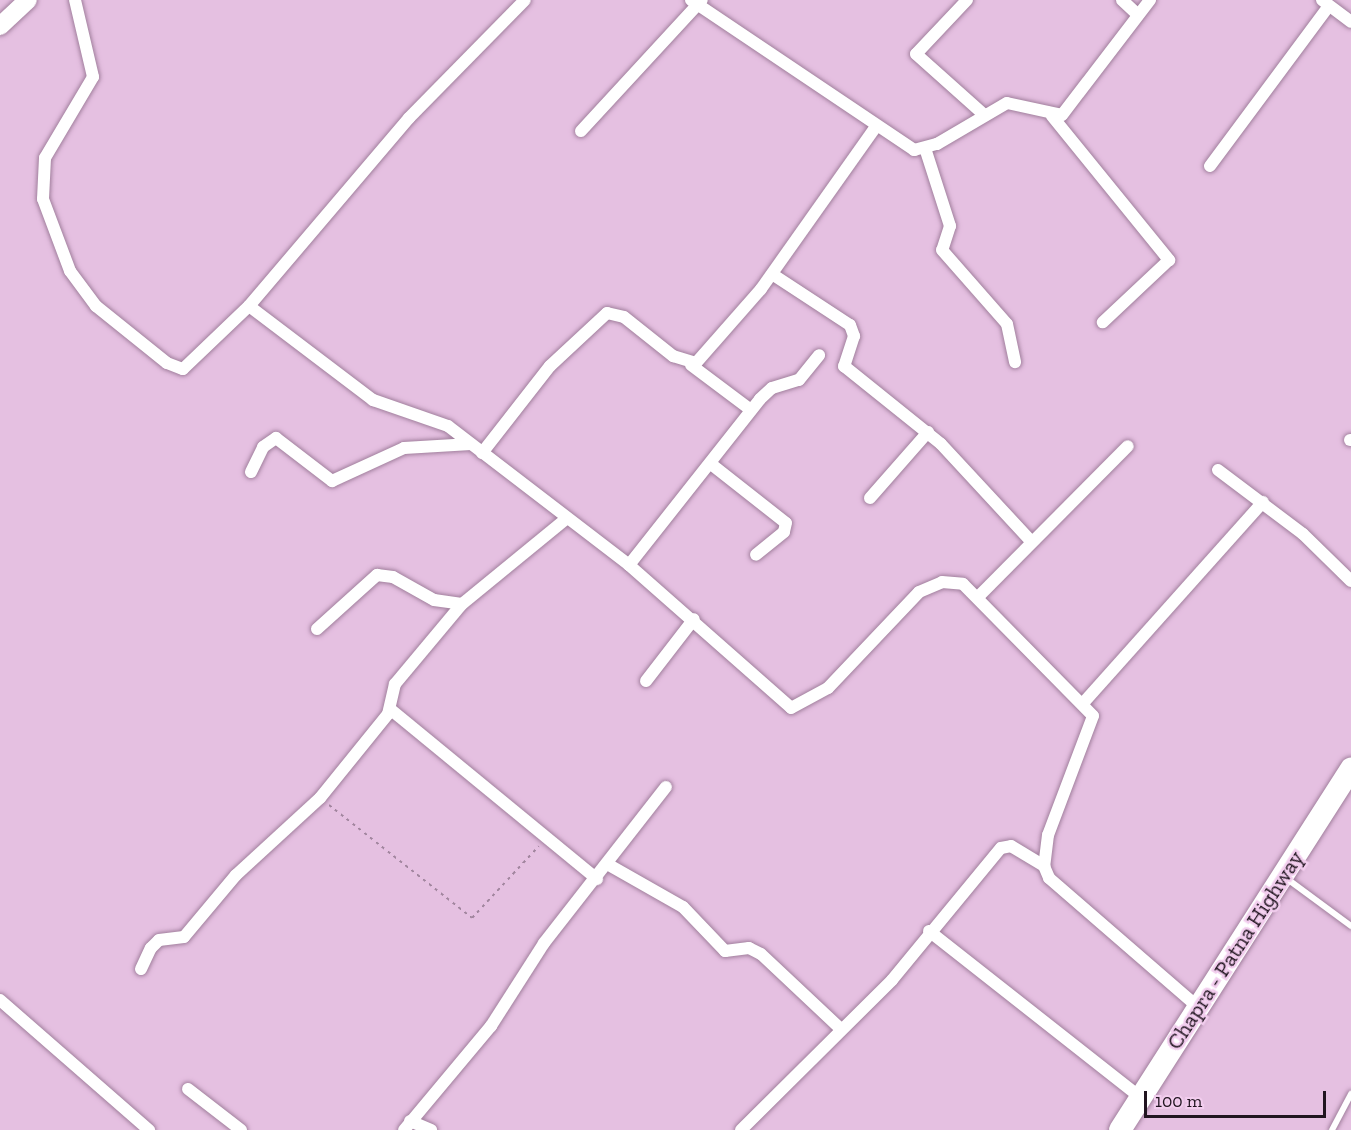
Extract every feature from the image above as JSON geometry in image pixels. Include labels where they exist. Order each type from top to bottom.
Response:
[{"type":"highway","name":"Chapra - Patna Highway","points":[[1120,1130],[1351,770]]},
{"type":"street","points":[[0,26],[28,0]]},
{"type":"street","points":[[75,0],[93,77],[45,158],[41,181],[70,271],[96,306],[176,369],[183,369],[249,306],[409,118],[525,0]]},
{"type":"street","points":[[967,0],[916,54],[982,113]]},
{"type":"street","points":[[1122,0],[1138,15]]},
{"type":"street","points":[[1052,116],[1062,114],[1150,0]]},
{"type":"street","points":[[580,131],[697,2],[875,128],[914,150],[925,148],[982,113],[1019,102],[1052,116],[1169,260],[1103,322]]},
{"type":"street","points":[[1210,166],[1325,3],[1351,22]]},
{"type":"street","points":[[691,365],[772,274],[875,128]]},
{"type":"street","points":[[925,148],[950,226],[942,250],[1007,324],[1015,362]]},
{"type":"street","points":[[772,274],[850,325],[854,336],[844,366],[928,432],[1029,539]]},
{"type":"street","points":[[249,306],[373,400],[438,420],[629,565],[694,619],[791,708],[828,688],[892,616],[929,586],[952,581],[979,596],[1085,701],[1094,723],[1059,802],[1044,866]]},
{"type":"street","points":[[251,472],[263,447],[276,438],[332,481],[404,448],[477,449],[550,366],[607,313],[624,317],[751,410]]},
{"type":"street","points":[[629,565],[711,464],[751,410],[772,388],[799,380],[819,355]]},
{"type":"street","points":[[870,498],[928,432]]},
{"type":"street","points":[[979,596],[1029,539],[1128,446]]},
{"type":"street","points":[[711,464],[786,523],[784,532],[756,555]]},
{"type":"street","points":[[1218,470],[1263,502],[1351,581]]},
{"type":"street","points":[[1085,701],[1263,502]]},
{"type":"street","points":[[141,969],[159,940],[184,937],[236,875],[320,798],[390,709],[395,684],[462,604],[566,519]]},
{"type":"street","points":[[317,629],[377,575],[393,577],[434,600],[462,604]]},
{"type":"street","points":[[646,681],[694,619]]},
{"type":"street","points":[[390,709],[597,879]]},
{"type":"street","points":[[431,1130],[407,1125],[491,1026],[544,943],[609,865],[666,787]]},
{"type":"street","points":[[741,1130],[903,968],[929,931],[1001,848],[1011,846],[1044,866],[1065,895],[1198,1007]]},
{"type":"street","points":[[609,865],[683,907],[725,951],[749,948],[761,954],[841,1029]]},
{"type":"street","points":[[929,931],[1141,1098]]},
{"type":"street","points":[[0,999],[149,1130]]},
{"type":"street","points":[[188,1089],[241,1130]]},
{"type":"lane","points":[[1283,876],[1351,926]]},
{"type":"lane","points":[[1332,1130],[1351,1094]]},
{"type":"path","points":[[320,798],[472,918],[547,838]]}]
